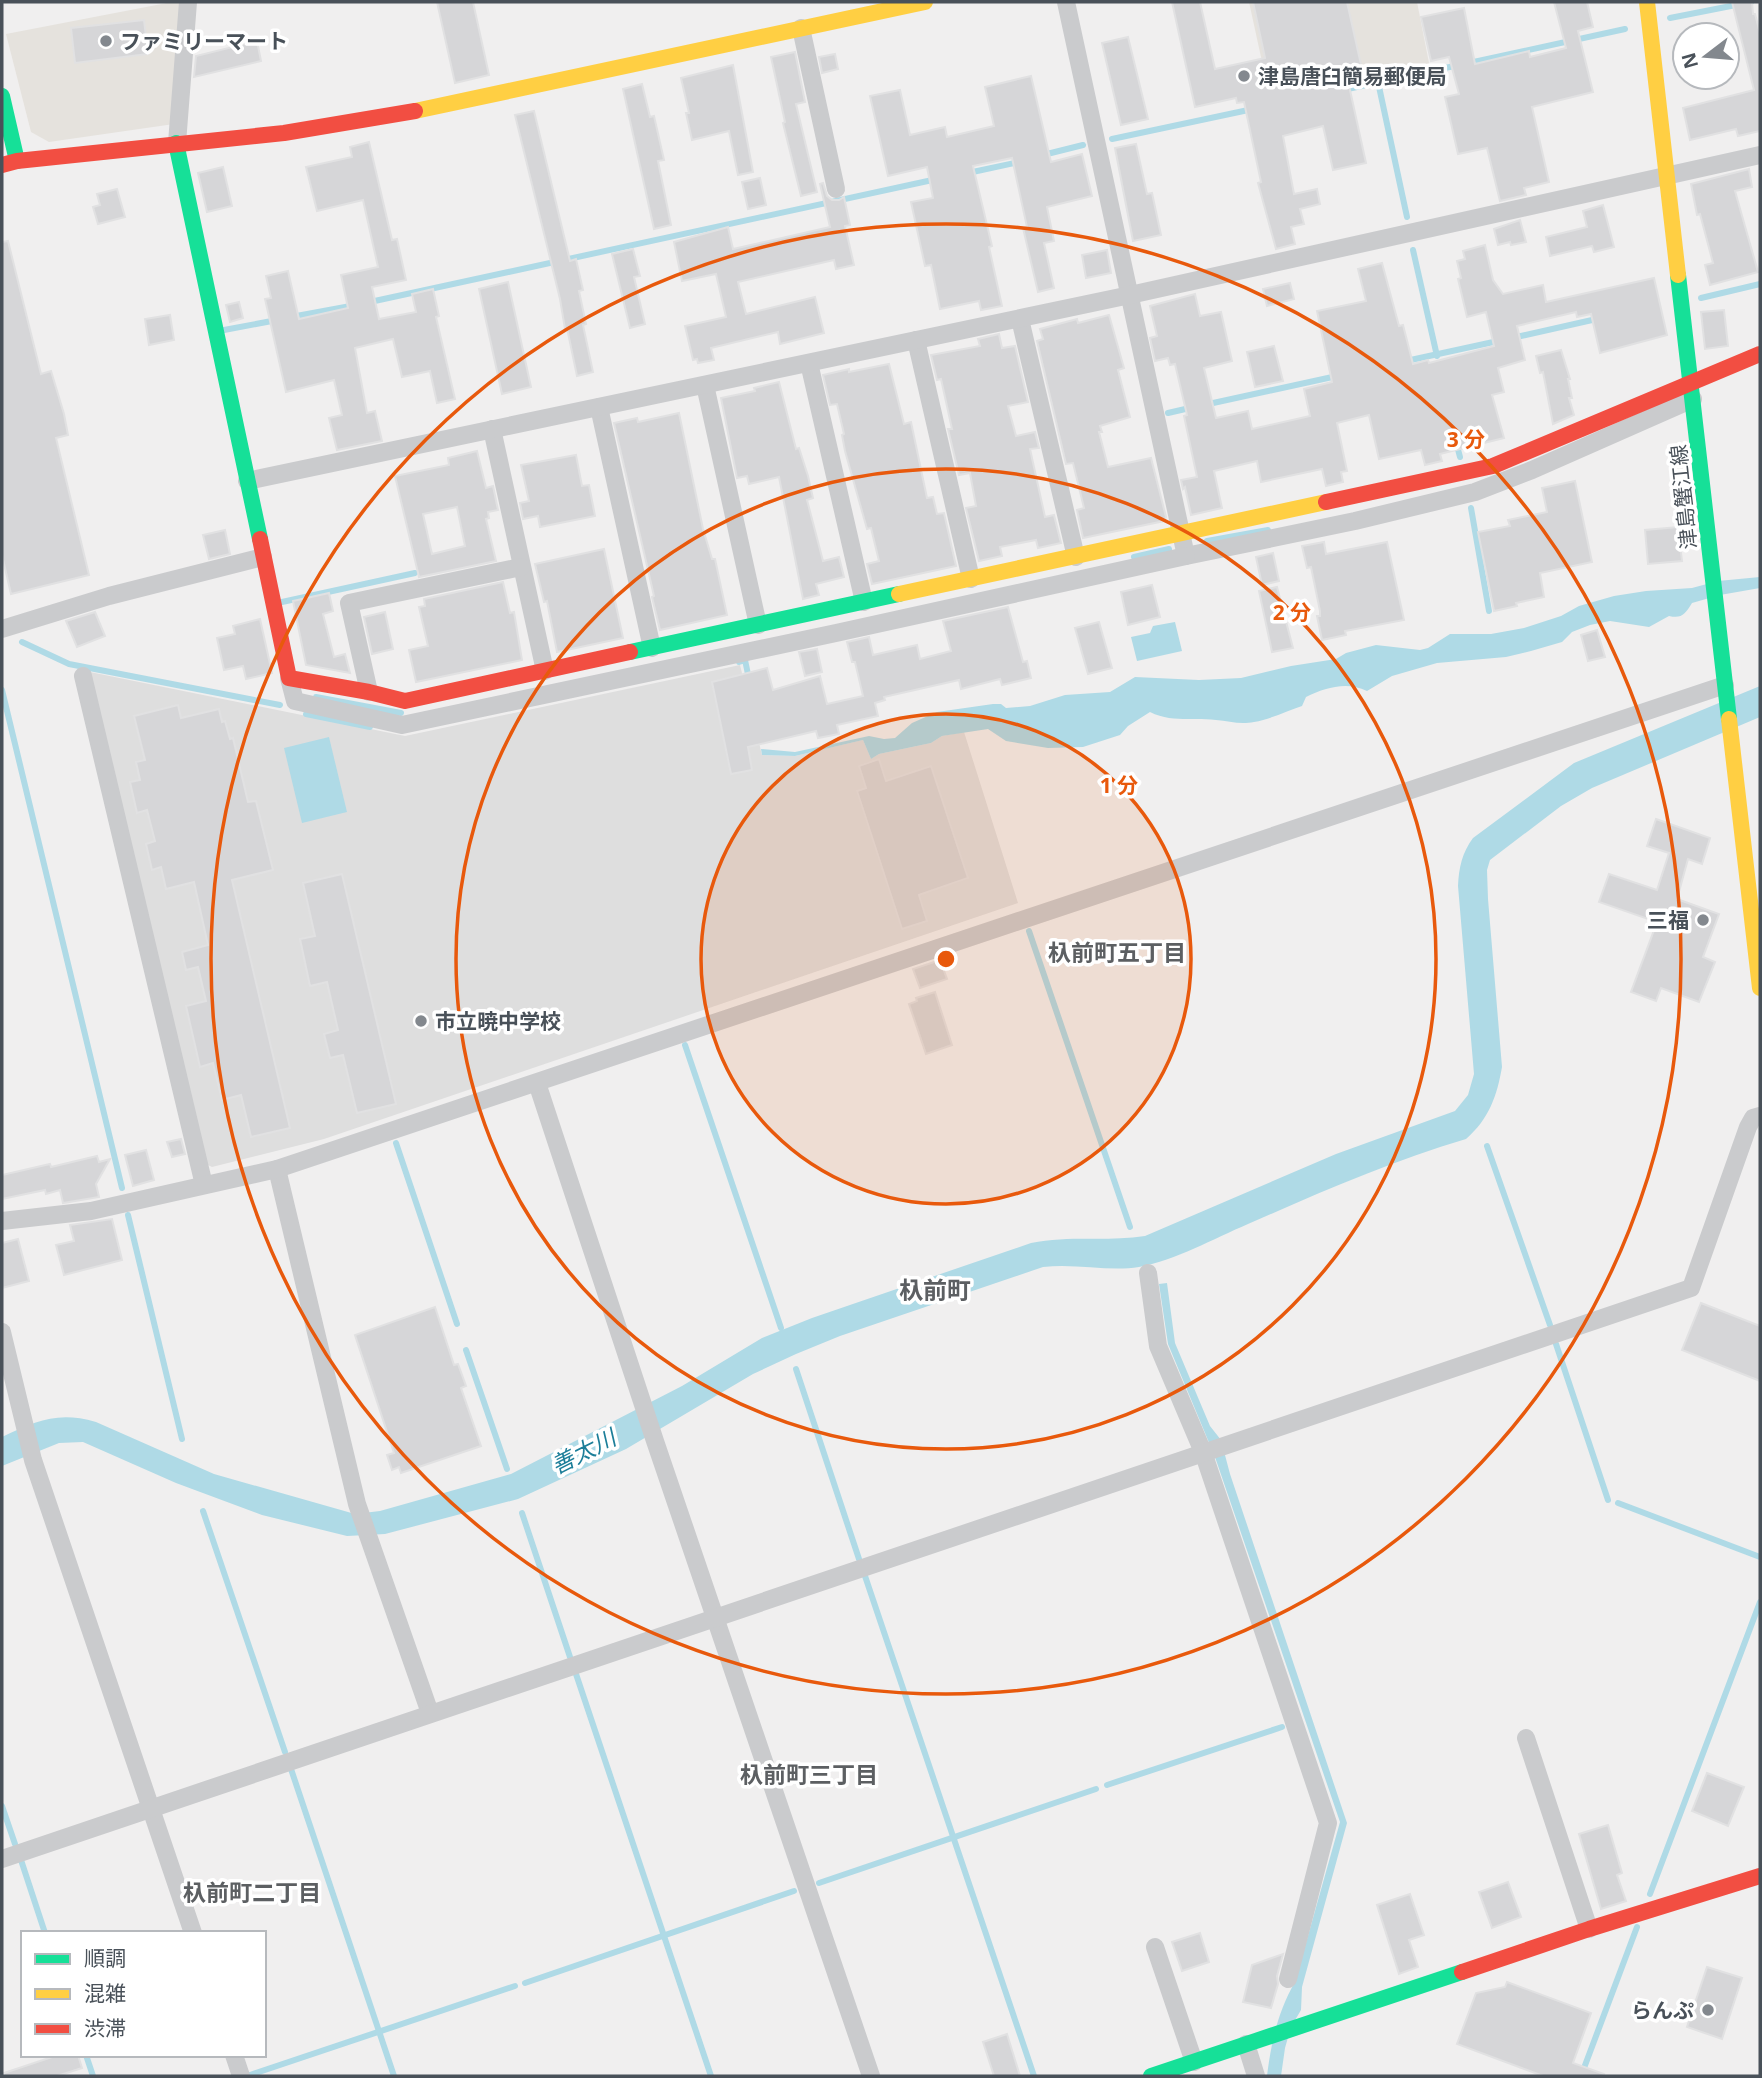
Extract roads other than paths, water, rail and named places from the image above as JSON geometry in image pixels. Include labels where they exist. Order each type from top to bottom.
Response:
[{"type":"street","points":[[188,2],[176,144],[295,701],[402,725],[1186,555],[1355,521],[1475,492],[1532,470],[1760,354]]},
{"type":"street","points":[[2,96],[9,163],[292,132],[393,116],[925,2]]},
{"type":"street","points":[[1066,2],[1186,555]]},
{"type":"street","name":"津島蟹江線","points":[[1647,2],[1760,988]]},
{"type":"street","points":[[801,29],[836,189]]},
{"type":"street","points":[[247,481],[1130,295],[1760,155]]},
{"type":"street","points":[[1020,318],[1076,556]]},
{"type":"street","points":[[916,341],[971,579]]},
{"type":"street","points":[[809,363],[864,602]]},
{"type":"street","points":[[705,385],[758,625]]},
{"type":"street","points":[[289,678],[405,701],[1493,466],[1692,390]]},
{"type":"street","points":[[599,407],[652,648]]},
{"type":"street","points":[[492,429],[545,671]]},
{"type":"street","points":[[2,629],[109,596],[263,557]]},
{"type":"street","points":[[369,692],[349,603],[521,567]]},
{"type":"street","points":[[83,676],[204,1185]]},
{"type":"street","points":[[2,1221],[91,1211],[277,1169],[1726,691]]},
{"type":"street","points":[[537,1083],[654,1440],[871,2076]]},
{"type":"street","points":[[2,1859],[1690,1288],[1748,1127],[1753,1118],[1760,1115]]},
{"type":"street","points":[[277,1169],[358,1504],[430,1713]]},
{"type":"street","points":[[1148,1273],[1158,1346],[1205,1451],[1328,1823],[1288,1979]]},
{"type":"street","points":[[2,1332],[33,1460],[191,1931]]},
{"type":"street","points":[[1526,1738],[1589,1929]]},
{"type":"street","points":[[1152,2076],[1589,1929],[1760,1876]]},
{"type":"street","points":[[1155,1947],[1194,2062]]},
{"type":"street","points":[[1250,2043],[1256,2076]]},
{"type":"street","points":[[235,2057],[241,2076]]},
{"type":"water","points":[[1760,577],[1760,588],[1692,603],[1683,615],[1669,616],[1649,627],[1610,621],[1590,625],[1572,632],[1562,642],[1531,651],[1506,657],[1437,663],[1392,676],[1367,691],[1351,686],[1328,689],[1306,697],[1302,706],[1254,722],[1174,719],[1150,712],[1128,726],[1120,735],[1083,747],[1048,748],[1006,741],[988,729],[942,736],[931,743],[879,754],[871,759],[863,740],[795,756],[762,755],[761,749],[795,752],[869,736],[895,738],[912,723],[937,712],[993,704],[1001,704],[1006,708],[1030,706],[1065,695],[1110,692],[1135,677],[1199,680],[1241,678],[1336,659],[1346,653],[1376,645],[1420,650],[1450,634],[1491,634],[1524,628],[1561,616],[1579,606],[1614,596],[1692,588],[1718,581]]},
{"type":"water","points":[[1175,622],[1182,651],[1137,661],[1131,637],[1150,633],[1153,626]]},
{"type":"water","name":"善太川","points":[[1760,686],[1760,717],[1592,788],[1561,806],[1490,860],[1487,870],[1488,899],[1502,1067],[1491,1106],[1481,1123],[1466,1139],[1355,1178],[1167,1259],[1128,1268],[1043,1267],[840,1336],[753,1374],[626,1449],[518,1499],[385,1534],[347,1536],[262,1515],[176,1483],[83,1442],[59,1443],[2,1466],[2,1437],[48,1419],[70,1417],[96,1422],[214,1474],[355,1514],[380,1511],[511,1474],[682,1386],[762,1338],[812,1318],[1031,1243],[1060,1239],[1145,1236],[1336,1154],[1455,1111],[1468,1095],[1474,1074],[1458,886],[1462,860],[1473,838],[1574,763]]},
{"type":"water","points":[[329,737],[347,812],[302,823],[284,748]]},
{"type":"water","points":[[1167,1283],[1175,1343],[1210,1426],[1221,1440],[1347,1823],[1302,1987],[1301,2010],[1291,2027],[1285,2048],[1281,2076],[1267,2076],[1273,2039],[1284,2004],[1295,1982],[1340,1822],[1215,1457],[1168,1344],[1159,1284]]},
{"type":"waterway","points":[[1670,18],[1751,2]]},
{"type":"waterway","points":[[1469,63],[1625,29]]},
{"type":"waterway","points":[[1343,90],[1459,65]]},
{"type":"waterway","points":[[1378,82],[1407,217]]},
{"type":"waterway","points":[[1112,139],[1253,109]]},
{"type":"waterway","points":[[1043,155],[1083,145]]},
{"type":"waterway","points":[[968,173],[1019,162]]},
{"type":"waterway","points":[[370,302],[937,179]]},
{"type":"waterway","points":[[1413,250],[1437,356]]},
{"type":"waterway","points":[[1701,298],[1760,284]]},
{"type":"waterway","points":[[291,317],[356,305]]},
{"type":"waterway","points":[[1512,338],[1601,318]]},
{"type":"waterway","points":[[224,330],[277,320]]},
{"type":"waterway","points":[[1406,361],[1498,341]]},
{"type":"waterway","points":[[1204,405],[1337,376]]},
{"type":"waterway","points":[[1168,413],[1194,407]]},
{"type":"waterway","points":[[1456,442],[1460,457]]},
{"type":"waterway","points":[[1471,508],[1489,611]]},
{"type":"waterway","points":[[1207,541],[1268,530]]},
{"type":"waterway","points":[[1134,557],[1169,549]]},
{"type":"waterway","points":[[282,602],[415,573]]},
{"type":"waterway","points":[[22,642],[69,664],[280,705]]},
{"type":"waterway","points":[[739,662],[745,660],[749,679]]},
{"type":"waterway","points":[[2,690],[122,1188]]},
{"type":"waterway","points":[[316,697],[401,713]]},
{"type":"waterway","points":[[306,714],[370,727]]},
{"type":"waterway","points":[[1029,931],[1130,1227]]},
{"type":"waterway","points":[[685,1045],[781,1328]]},
{"type":"waterway","points":[[396,1143],[457,1324]]},
{"type":"waterway","points":[[1487,1146],[1550,1325]]},
{"type":"waterway","points":[[128,1215],[182,1439]]},
{"type":"waterway","points":[[1556,1344],[1608,1500]]},
{"type":"waterway","points":[[466,1350],[507,1469]]},
{"type":"waterway","points":[[796,1369],[859,1559]]},
{"type":"waterway","points":[[1618,1503],[1760,1557]]},
{"type":"waterway","points":[[203,1511],[285,1752]]},
{"type":"waterway","points":[[522,1513],[570,1657]]},
{"type":"waterway","points":[[865,1576],[1034,2076]]},
{"type":"waterway","points":[[1650,1894],[1760,1602]]},
{"type":"waterway","points":[[576,1674],[711,2076]]},
{"type":"waterway","points":[[1107,1785],[1282,1727]]},
{"type":"waterway","points":[[291,1769],[394,2076]]},
{"type":"waterway","points":[[819,1883],[1096,1789]]},
{"type":"waterway","points":[[2,1806],[15,1844]]},
{"type":"waterway","points":[[21,1860],[44,1931]]},
{"type":"waterway","points":[[525,1983],[794,1891]]},
{"type":"waterway","points":[[1581,2076],[1637,1927]]},
{"type":"waterway","points":[[250,2075],[515,1986]]},
{"type":"waterway","points":[[87,2057],[93,2076]]},
{"type":"place","name":"ファミリーマート","points":[[106,41]]},
{"type":"place","name":"津島唐臼簡易郵便局","points":[[1244,76]]},
{"type":"place","name":"三福","points":[[1703,920]]},
{"type":"place","name":"市立暁中学校","points":[[421,1021]]},
{"type":"place","name":"らんぷ","points":[[1708,2010]]},
{"type":"district","name":"杁前町五丁目","points":[[1117,952]]},
{"type":"district","name":"杁前町","points":[[935,1289]]},
{"type":"district","name":"杁前町三丁目","points":[[809,1774]]},
{"type":"district","name":"杁前町二丁目","points":[[252,1892]]}]
